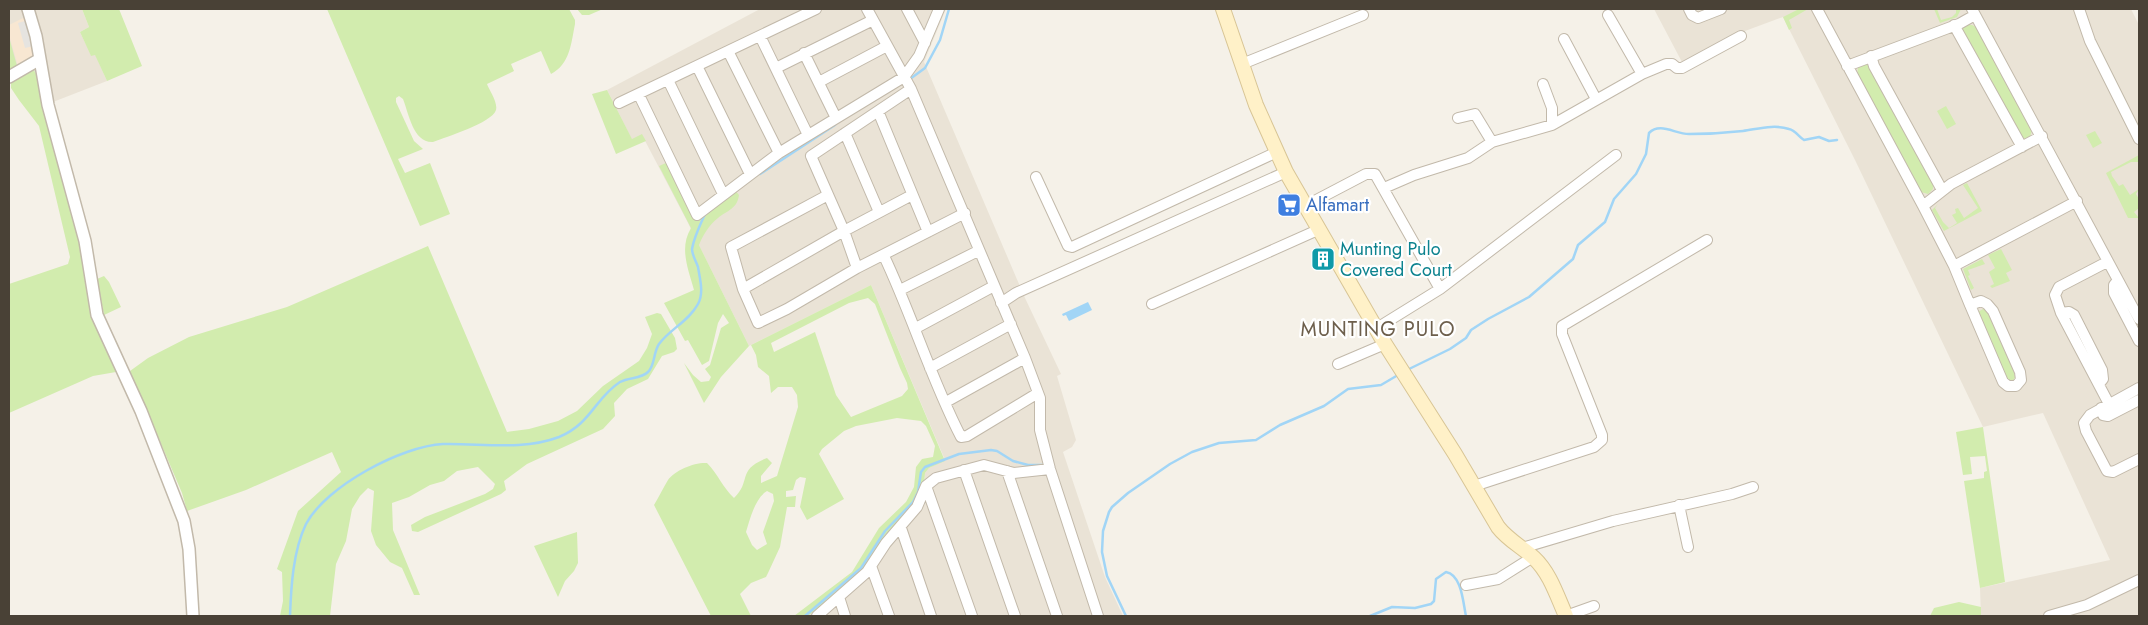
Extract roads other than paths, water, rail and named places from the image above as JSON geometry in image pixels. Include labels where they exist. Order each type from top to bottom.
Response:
[{"type":"main road","points":[[1223,9],[1256,105],[1286,172],[1385,344],[1502,532],[1528,553],[1550,580],[1566,616]]},
{"type":"street","points":[[28,9],[36,36],[48,105],[85,241],[97,315],[141,411],[184,521],[190,558],[193,616]]},
{"type":"street","points":[[619,103],[816,9]]},
{"type":"street","points":[[867,9],[907,83],[965,213],[978,251],[1025,358],[1038,393],[1040,430],[1050,469],[1098,616]]},
{"type":"street","points":[[907,9],[925,43]]},
{"type":"street","points":[[857,268],[844,231],[811,156],[878,111],[907,83],[939,9]]},
{"type":"street","points":[[1690,9],[1698,18],[1721,9]]},
{"type":"street","points":[[1817,9],[1954,266],[1970,305],[2003,382],[2008,386],[2016,386],[2021,380],[2020,372],[1993,311],[1987,304],[1981,301],[1970,305]]},
{"type":"street","points":[[2079,9],[2090,41],[2139,139]]},
{"type":"street","points":[[1847,66],[1954,25],[1973,12],[2042,136],[2139,320]]},
{"type":"street","points":[[1242,64],[1363,15]]},
{"type":"street","points":[[1608,15],[1642,74]]},
{"type":"street","points":[[776,68],[873,20]]},
{"type":"street","points":[[1954,25],[2022,146]]},
{"type":"street","points":[[760,36],[808,134]]},
{"type":"street","points":[[1384,188],[1414,175],[1468,158],[1492,142],[1552,125],[1642,74],[1666,64],[1682,68],[1741,36]]},
{"type":"street","points":[[1564,39],[1596,99]]},
{"type":"street","points":[[818,82],[887,46]]},
{"type":"street","points":[[728,51],[779,153]]},
{"type":"street","points":[[804,53],[836,118]]},
{"type":"street","points":[[1871,56],[1874,66],[1942,190]]},
{"type":"street","points":[[9,77],[40,59]]},
{"type":"street","points":[[697,66],[750,174]]},
{"type":"street","points":[[668,80],[723,194]]},
{"type":"street","points":[[639,95],[697,215],[750,174],[808,134],[907,83]]},
{"type":"street","points":[[1543,84],[1552,108],[1552,125]]},
{"type":"street","points":[[878,111],[928,232]]},
{"type":"street","points":[[1458,118],[1475,114],[1492,142]]},
{"type":"street","points":[[845,133],[879,212]]},
{"type":"street","points":[[1923,206],[1942,190],[2042,136]]},
{"type":"street","points":[[1036,177],[1068,246],[1072,247],[1277,152]]},
{"type":"street","points":[[1377,328],[1440,289],[1616,155]]},
{"type":"street","points":[[1001,303],[1016,293],[1286,172]]},
{"type":"street","points":[[1306,206],[1366,174],[1375,174],[1440,289]]},
{"type":"street","points":[[828,195],[732,246],[731,250],[744,290],[756,320],[760,323],[857,268],[884,256],[965,213]]},
{"type":"street","points":[[744,290],[844,231],[912,195]]},
{"type":"street","points":[[1954,266],[2077,201]]},
{"type":"street","points":[[1152,304],[1320,229]]},
{"type":"street","points":[[1474,486],[1594,447],[1599,443],[1602,435],[1562,334],[1562,326],[1706,240]]},
{"type":"street","points":[[900,290],[978,251]]},
{"type":"street","points":[[884,256],[916,328],[930,368],[963,438],[1038,393]]},
{"type":"street","points":[[2108,262],[2056,289],[2055,299],[2061,313],[2069,312],[2074,315],[2102,370],[2102,379],[2099,384],[2105,406],[2104,415],[2108,416],[2139,400]]},
{"type":"street","points":[[2118,280],[2114,285],[2114,293],[2139,341]]},
{"type":"street","points":[[916,328],[994,286]]},
{"type":"street","points":[[930,368],[1010,324]]},
{"type":"street","points":[[1338,364],[1385,344]]},
{"type":"street","points":[[946,402],[1025,358]]},
{"type":"street","points":[[2139,388],[2088,416],[2084,423],[2086,431],[2105,469],[2109,472],[2113,472],[2139,459]]},
{"type":"street","points":[[817,616],[862,578],[886,544],[901,528],[917,506],[926,486],[940,475],[984,465],[1014,473],[1050,469]]},
{"type":"street","points":[[964,470],[1015,616]]},
{"type":"street","points":[[1007,471],[1057,616]]},
{"type":"street","points":[[926,486],[972,616]]},
{"type":"street","points":[[1466,585],[1498,579],[1528,553],[1582,529],[1732,494],[1753,487]]},
{"type":"street","points":[[1679,505],[1688,547]]},
{"type":"street","points":[[901,528],[931,616]]},
{"type":"street","points":[[871,566],[889,616]]},
{"type":"street","points":[[2049,616],[2087,605],[2139,580]]},
{"type":"street","points":[[839,598],[846,616]]},
{"type":"street","points":[[1566,616],[1594,606]]},
{"type":"water","points":[[1088,302],[1092,310],[1069,321],[1066,315],[1063,316],[1062,314]]},
{"type":"waterway","points":[[910,79],[925,68],[940,40],[949,9]]},
{"type":"waterway","points":[[760,174],[835,125]]},
{"type":"waterway","points":[[1407,370],[1450,349],[1466,338],[1471,330],[1529,297],[1573,259],[1578,245],[1605,222],[1614,199],[1636,174],[1646,154],[1649,133],[1653,130],[1663,128],[1684,134],[1702,134],[1778,127],[1791,130],[1804,140],[1819,137],[1829,141],[1837,140]]},
{"type":"waterway","points":[[290,616],[295,557],[306,524],[316,510],[347,483],[387,460],[426,446],[443,444],[531,444],[559,437],[579,425],[604,396],[620,382],[642,376],[648,372],[652,366],[659,344],[690,315],[700,300],[701,291],[698,267],[692,249],[705,214]]},
{"type":"waterway","points":[[1126,616],[1107,576],[1102,552],[1103,531],[1112,507],[1128,493],[1170,464],[1192,452],[1219,443],[1256,440],[1280,425],[1324,406],[1348,389],[1381,385],[1398,375]]},
{"type":"waterway","points":[[805,616],[861,568],[885,531],[913,502],[918,492],[921,472],[925,467],[959,454],[991,450],[997,451],[1013,461],[1028,465],[1047,465]]},
{"type":"waterway","points":[[1370,616],[1392,607],[1415,608],[1431,604],[1434,601],[1436,579],[1446,572],[1451,574],[1459,584],[1466,616]]},
{"type":"place","name":"Alfamart","points":[[1289,205]]},
{"type":"place","name":"Munting Pulo Covered Court","points":[[1323,259]]},
{"type":"district","name":"MUNTING PULO","points":[[1378,329]]}]
